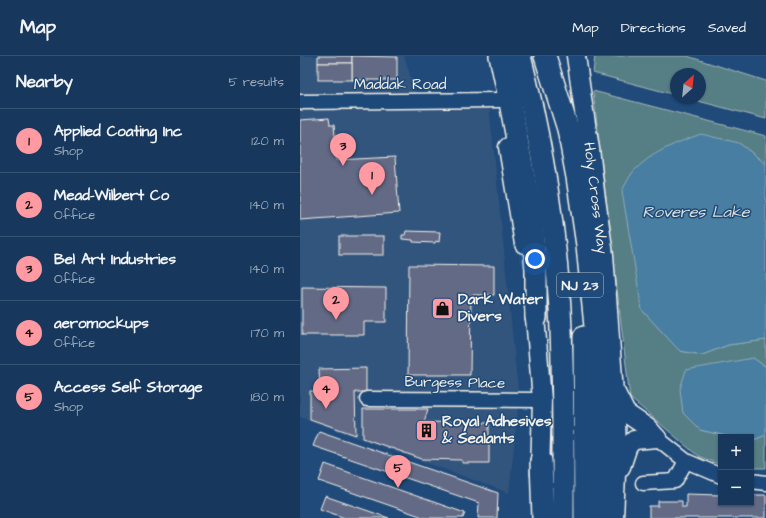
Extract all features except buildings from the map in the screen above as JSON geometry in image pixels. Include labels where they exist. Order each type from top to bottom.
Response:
[{"type":"highway","points":[[500,56],[530,208],[536,269],[536,318]]},
{"type":"highway","name":"NJ 23","points":[[520,56],[544,172],[558,275],[562,364],[563,518]]},
{"type":"highway","points":[[543,56],[568,128],[587,245],[599,367],[604,518]]},
{"type":"highway","name":"NJ 23","points":[[543,56],[566,170],[579,274],[584,344],[585,518]]},
{"type":"highway","points":[[541,461],[543,518]]},
{"type":"main road","points":[[489,56],[500,100],[536,318],[542,400],[541,461],[535,518]]},
{"type":"main road","name":"Holy Cross Way","points":[[576,56],[604,255],[614,388],[616,452],[615,496]]},
{"type":"main road","points":[[614,388],[626,413],[648,428],[657,438]]},
{"type":"main road","points":[[614,518],[615,496],[622,463],[628,446],[634,440],[657,438]]},
{"type":"lane","name":"Maddak Road","points":[[300,102],[500,100]]},
{"type":"lane","name":"Burgess Place","points":[[367,399],[542,400]]},
{"type":"lane","points":[[657,438],[686,461],[718,475]]},
{"type":"lane","points":[[643,483],[675,481],[686,461]]},
{"type":"lane","points":[[754,482],[766,483]]},
{"type":"shaded area","points":[[300,56],[404,56],[417,96],[488,94],[519,400],[509,493],[300,417]]},
{"type":"green space","points":[[595,56],[687,56],[766,81],[766,119],[706,103],[706,68],[670,68],[670,93],[593,73]]},
{"type":"green space","points":[[593,91],[766,136],[766,164],[739,143],[642,310],[680,351],[702,355],[728,345],[766,340],[766,367],[753,358],[700,430],[718,434],[718,464],[698,456],[630,398]]},
{"type":"green space","points":[[766,435],[766,468],[754,468],[754,440]]},
{"type":"water","name":"Roveres Lake","points":[[701,134],[739,143],[766,164],[766,340],[728,345],[702,355],[680,351],[642,310],[622,191],[633,172],[648,159],[664,149]]},
{"type":"water","points":[[753,358],[766,367],[766,435],[754,440],[754,434],[718,434],[700,430],[683,413],[680,389],[686,370]]},
{"type":"place","name":"Bel Art Industries","points":[[343,166]]},
{"type":"place","name":"Applied Coating Inc","points":[[372,195]]},
{"type":"place","name":"Dark Water Divers","points":[[442,308]]},
{"type":"place","name":"Mead-Wilbert Co","points":[[336,320]]},
{"type":"place","name":"aeromockups","points":[[326,409]]},
{"type":"place","name":"Royal Adhesives & Sealants","points":[[426,430]]},
{"type":"place","name":"Access Self Storage","points":[[398,488]]}]
